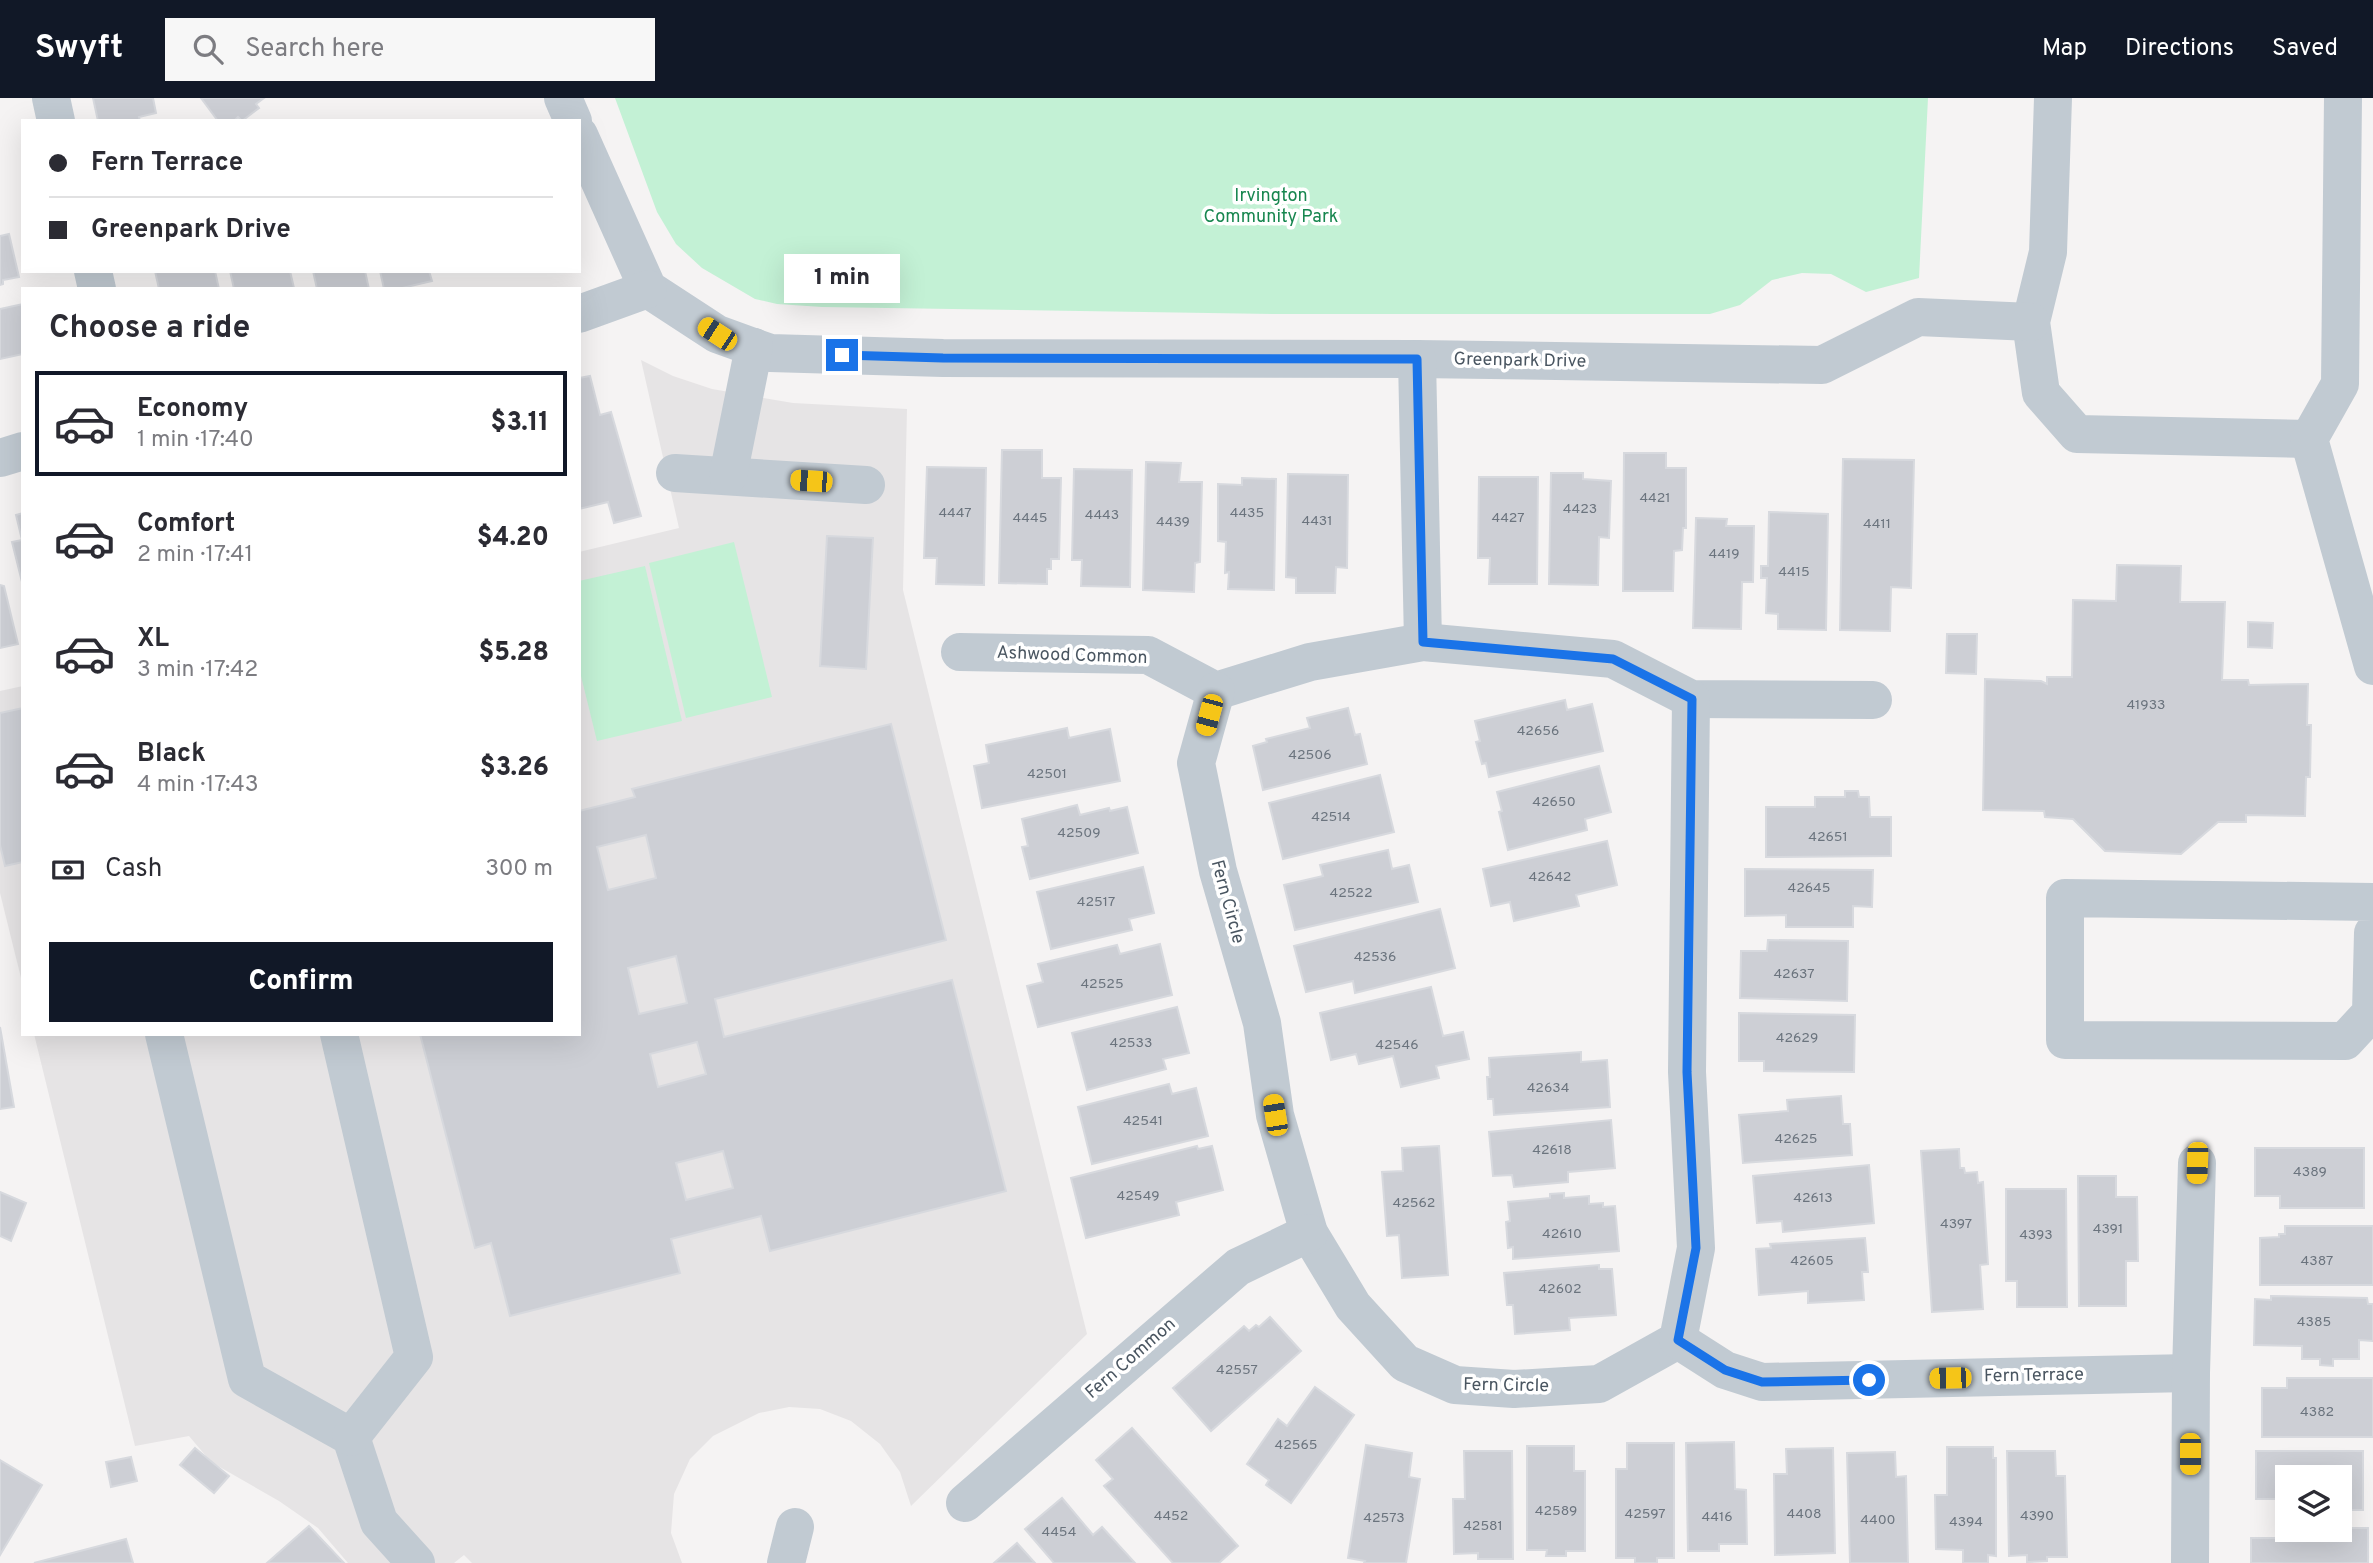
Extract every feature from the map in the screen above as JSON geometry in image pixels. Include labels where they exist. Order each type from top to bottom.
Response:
[{"type":"street","points":[[51,98],[56,119]]},
{"type":"street","points":[[563,98],[572,119]]},
{"type":"street","points":[[2053,98],[2048,252],[2031,322],[2041,393],[2077,434],[2309,439]]},
{"type":"street","points":[[2343,98],[2340,384],[2309,439],[2373,666]]},
{"type":"street","points":[[581,139],[648,289],[581,313]]},
{"type":"street","name":"Greenpark Drive","points":[[648,289],[717,334],[771,352],[943,358],[1417,359],[1822,365],[1918,317],[2031,322]]},
{"type":"street","points":[[728,476],[754,347]]},
{"type":"street","points":[[1417,359],[1423,642]]},
{"type":"street","points":[[0,458],[21,453]]},
{"type":"street","points":[[675,473],[866,485]]},
{"type":"street","points":[[1216,691],[1310,662],[1423,642],[1613,659],[1692,699],[1873,700]]},
{"type":"street","name":"Ashwood Common","points":[[960,652],[1148,655],[1216,691]]},
{"type":"street","name":"Fern Circle","points":[[1216,691],[1196,763],[1218,871],[1262,1023],[1275,1115],[1309,1233],[1353,1306],[1405,1363],[1455,1385],[1514,1390],[1599,1384],[1678,1340]]},
{"type":"street","points":[[1678,1340],[1696,1248],[1687,1072],[1692,699]]},
{"type":"street","points":[[2373,902],[2065,898],[2065,1040],[2345,1041],[2371,1013],[2373,933]]},
{"type":"street","points":[[164,1036],[247,1379],[351,1437],[379,1522],[416,1563]]},
{"type":"street","points":[[339,1036],[414,1357],[351,1437]]},
{"type":"street","points":[[2190,1563],[2191,1373],[2197,1163]]},
{"type":"street","name":"Fern Common","points":[[965,1503],[1238,1267],[1309,1233]]},
{"type":"street","name":"Fern Terrace","points":[[1678,1340],[1725,1370],[1762,1382],[2191,1373]]},
{"type":"shaded area","points":[[641,360],[673,376],[712,389],[793,403],[907,409],[903,590],[1087,1334],[911,1506],[900,1472],[880,1444],[851,1421],[820,1409],[789,1407],[759,1413],[713,1436],[690,1459],[674,1494],[671,1533],[682,1563],[472,1563],[464,1555],[454,1563],[348,1563],[318,1528],[279,1501],[211,1462],[189,1436],[135,1446],[34,1036],[581,1036],[581,552],[679,528]]},
{"type":"shaded area","points":[[21,686],[21,978],[0,893],[0,691]]},
{"type":"green space","name":"Irvington Community Park","points":[[615,98],[1928,98],[1919,278],[1866,292],[1831,274],[1802,273],[1772,280],[1740,305],[1710,314],[1275,314],[777,304],[755,299],[702,268],[676,244],[657,212]]},
{"type":"green space","points":[[734,542],[772,697],[686,718],[649,563]]},
{"type":"green space","points":[[645,566],[682,721],[597,741],[581,676],[581,581]]},
{"type":"building","points":[[93,98],[153,98],[156,113],[140,119],[98,119]]},
{"type":"building","points":[[201,98],[264,98],[256,104],[259,108],[245,119],[217,119]]},
{"type":"building","points":[[9,234],[19,277],[3,280],[0,285],[0,236]]},
{"type":"building","points":[[155,273],[215,273],[219,287],[159,287]]},
{"type":"building","points":[[230,273],[290,273],[294,287],[234,287]]},
{"type":"building","points":[[313,273],[365,273],[369,287],[317,287]]},
{"type":"building","points":[[380,273],[430,273],[432,281],[406,287],[384,287]]},
{"type":"building","points":[[21,304],[21,354],[0,359],[0,309]]},
{"type":"building","points":[[590,376],[600,415],[611,412],[641,516],[614,523],[608,502],[581,509],[581,378]]},
{"type":"building","points":[[1002,450],[1042,450],[1042,478],[1061,478],[1059,559],[1051,559],[1051,569],[1047,569],[1047,584],[999,583]]},
{"type":"building","points":[[1624,453],[1666,453],[1666,468],[1686,468],[1686,528],[1683,528],[1682,550],[1674,551],[1673,591],[1623,591]]},
{"type":"building","points":[[1843,459],[1914,460],[1911,588],[1891,587],[1890,631],[1840,630]]},
{"type":"building","points":[[1146,462],[1181,463],[1179,482],[1202,482],[1200,562],[1195,563],[1194,592],[1143,590]]},
{"type":"building","points":[[927,467],[986,468],[984,585],[936,584],[937,558],[924,558]]},
{"type":"building","points":[[1074,469],[1132,470],[1130,587],[1081,586],[1082,560],[1072,560]]},
{"type":"building","points":[[1551,473],[1583,473],[1583,479],[1611,481],[1609,538],[1599,537],[1598,585],[1549,584]]},
{"type":"building","points":[[1288,474],[1348,475],[1347,568],[1336,567],[1335,593],[1296,593],[1296,578],[1286,577]]},
{"type":"building","points":[[1479,477],[1538,477],[1537,584],[1489,584],[1490,558],[1478,558]]},
{"type":"building","points":[[1242,478],[1276,479],[1274,590],[1228,589],[1229,572],[1225,573],[1226,542],[1218,541],[1218,484],[1242,485]]},
{"type":"building","points":[[1769,512],[1828,514],[1826,630],[1778,629],[1778,614],[1766,613],[1767,578],[1761,578],[1761,566],[1768,566]]},
{"type":"building","points":[[21,514],[21,536],[16,515]]},
{"type":"building","points":[[1696,518],[1727,519],[1726,526],[1754,526],[1753,582],[1742,582],[1741,629],[1693,628]]},
{"type":"building","points":[[827,536],[873,538],[866,669],[820,666]]},
{"type":"building","points":[[21,540],[21,578],[12,542]]},
{"type":"building","points":[[2117,565],[2181,566],[2180,602],[2225,602],[2222,680],[2248,680],[2249,685],[2308,684],[2307,725],[2311,725],[2310,777],[2306,777],[2305,816],[2246,815],[2246,822],[2218,822],[2181,854],[2105,851],[2073,819],[2045,817],[2044,811],[1983,810],[1985,679],[2041,681],[2047,684],[2047,677],[2072,677],[2073,600],[2116,601]]},
{"type":"building","points":[[0,585],[4,586],[18,644],[0,648]]},
{"type":"building","points":[[2248,622],[2273,623],[2272,648],[2248,647]]},
{"type":"building","points":[[1947,634],[1977,634],[1976,674],[1946,673]]},
{"type":"building","points":[[1565,700],[1567,710],[1592,704],[1603,751],[1489,777],[1476,742],[1480,741],[1475,721]]},
{"type":"building","points":[[21,708],[21,862],[5,866],[0,845],[0,713]]},
{"type":"building","points":[[1348,708],[1355,735],[1360,734],[1367,764],[1263,790],[1253,746],[1267,742],[1266,739],[1310,728],[1307,718]]},
{"type":"building","points":[[891,724],[946,940],[715,999],[724,1037],[952,980],[1006,1191],[770,1251],[761,1216],[671,1239],[680,1273],[510,1316],[491,1243],[475,1248],[421,1036],[581,1036],[581,810],[635,797],[632,789]],"holes":[[[646,835],[656,878],[608,890],[597,847]],[[676,956],[687,1003],[639,1014],[628,968]],[[697,1042],[706,1074],[658,1087],[650,1054]],[[723,1151],[733,1188],[686,1200],[676,1163]]]},
{"type":"building","points":[[1067,728],[1069,738],[1110,729],[1120,781],[982,808],[974,766],[989,763],[986,745]]},
{"type":"building","points":[[1599,766],[1611,812],[1585,819],[1587,830],[1508,850],[1497,792]]},
{"type":"building","points":[[1380,775],[1394,832],[1283,859],[1269,803]]},
{"type":"building","points":[[1845,791],[1858,791],[1859,797],[1869,797],[1870,817],[1891,817],[1891,856],[1766,857],[1766,807],[1815,807],[1815,797],[1845,797]]},
{"type":"building","points":[[1077,805],[1080,815],[1127,807],[1138,853],[1030,879],[1022,847],[1028,846],[1022,819]]},
{"type":"building","points":[[1607,841],[1617,885],[1576,895],[1579,906],[1514,921],[1510,902],[1491,906],[1483,869]]},
{"type":"building","points":[[1388,850],[1392,869],[1409,865],[1418,902],[1295,930],[1284,885],[1323,876],[1320,865]]},
{"type":"building","points":[[1143,867],[1154,913],[1129,919],[1132,930],[1051,949],[1037,892]]},
{"type":"building","points":[[1745,869],[1873,870],[1872,907],[1853,906],[1853,927],[1786,927],[1786,915],[1745,916]]},
{"type":"building","points":[[1440,909],[1455,968],[1355,993],[1353,981],[1306,992],[1294,946]]},
{"type":"building","points":[[1768,940],[1848,941],[1847,1001],[1740,998],[1741,951],[1767,951]]},
{"type":"building","points":[[1160,944],[1172,995],[1038,1027],[1027,986],[1043,982],[1038,964],[1117,945],[1120,954]]},
{"type":"building","points":[[1431,987],[1443,1036],[1463,1032],[1469,1059],[1436,1066],[1439,1078],[1401,1087],[1393,1056],[1359,1064],[1356,1054],[1331,1060],[1320,1013]]},
{"type":"building","points":[[1177,1007],[1189,1053],[1163,1059],[1166,1069],[1087,1090],[1072,1033]]},
{"type":"building","points":[[1739,1013],[1855,1015],[1854,1072],[1764,1071],[1764,1061],[1739,1061]]},
{"type":"building","points":[[0,1027],[14,1107],[0,1109]]},
{"type":"building","points":[[1581,1052],[1581,1062],[1607,1060],[1610,1107],[1494,1115],[1493,1099],[1488,1099],[1489,1058]]},
{"type":"building","points":[[1169,1084],[1172,1094],[1196,1088],[1208,1136],[1092,1164],[1078,1107]]},
{"type":"building","points":[[1841,1096],[1843,1124],[1850,1124],[1852,1155],[1743,1163],[1739,1115],[1788,1111],[1787,1100]]},
{"type":"building","points":[[1611,1120],[1615,1168],[1568,1172],[1568,1182],[1514,1187],[1512,1175],[1493,1176],[1489,1132]]},
{"type":"building","points":[[1197,1146],[1198,1149],[1212,1146],[1223,1190],[1176,1202],[1179,1215],[1086,1238],[1071,1178]]},
{"type":"building","points":[[1439,1146],[1448,1275],[1402,1278],[1399,1235],[1387,1236],[1382,1172],[1403,1171],[1402,1148]]},
{"type":"building","points":[[2255,1148],[2364,1148],[2364,1208],[2280,1208],[2280,1196],[2255,1196]]},
{"type":"building","points":[[1959,1149],[1960,1168],[1964,1168],[1965,1173],[1977,1172],[1978,1183],[1983,1182],[1988,1264],[1980,1265],[1983,1309],[1932,1312],[1921,1151]]},
{"type":"building","points":[[1869,1165],[1874,1223],[1783,1232],[1782,1221],[1757,1223],[1753,1176]]},
{"type":"building","points":[[2078,1176],[2116,1176],[2116,1197],[2137,1197],[2138,1261],[2126,1261],[2126,1306],[2079,1306]]},
{"type":"building","points":[[2006,1189],[2066,1189],[2067,1307],[2017,1307],[2017,1281],[2006,1281]]},
{"type":"building","points":[[0,1192],[26,1203],[11,1241],[0,1236]]},
{"type":"building","points":[[1564,1193],[1564,1198],[1589,1196],[1589,1204],[1615,1206],[1619,1251],[1513,1259],[1513,1247],[1508,1248],[1508,1202],[1550,1198],[1550,1194]]},
{"type":"building","points":[[2285,1226],[2373,1226],[2373,1285],[2260,1285],[2260,1238],[2279,1237],[2279,1234],[2285,1234]]},
{"type":"building","points":[[1865,1238],[1868,1272],[1862,1272],[1864,1300],[1808,1303],[1808,1291],[1759,1295],[1756,1249],[1771,1248],[1770,1244]]},
{"type":"building","points":[[1599,1265],[1599,1269],[1612,1269],[1616,1315],[1569,1318],[1570,1330],[1515,1334],[1513,1305],[1507,1305],[1504,1273]]},
{"type":"building","points":[[2271,1296],[2367,1298],[2368,1304],[2373,1304],[2373,1341],[2359,1340],[2359,1359],[2333,1359],[2333,1366],[2320,1365],[2320,1359],[2302,1359],[2302,1346],[2254,1345],[2255,1299],[2271,1300]]},
{"type":"building","points":[[1270,1317],[1301,1351],[1211,1431],[1173,1388],[1244,1326],[1249,1331],[1256,1325],[1259,1327]]},
{"type":"building","points":[[2287,1378],[2373,1378],[2373,1437],[2262,1437],[2262,1388],[2287,1388]]},
{"type":"building","points":[[1315,1387],[1354,1415],[1291,1503],[1266,1485],[1269,1480],[1247,1464],[1278,1419],[1287,1426]]},
{"type":"building","points":[[1132,1428],[1238,1546],[1219,1563],[1173,1563],[1104,1486],[1113,1479],[1096,1460]]},
{"type":"building","points":[[1734,1442],[1735,1489],[1746,1490],[1747,1544],[1719,1544],[1719,1551],[1688,1551],[1686,1443]]},
{"type":"building","points":[[1627,1443],[1674,1443],[1674,1558],[1657,1558],[1657,1563],[1635,1563],[1635,1558],[1616,1558],[1616,1469],[1627,1469]]},
{"type":"building","points":[[1366,1445],[1412,1453],[1409,1477],[1420,1479],[1406,1563],[1364,1563],[1365,1561],[1348,1558]]},
{"type":"building","points":[[1527,1446],[1574,1446],[1574,1471],[1585,1471],[1585,1551],[1566,1551],[1566,1556],[1546,1556],[1547,1550],[1527,1550]]},
{"type":"building","points":[[1947,1447],[1993,1447],[1993,1458],[1996,1458],[1996,1556],[1988,1555],[1988,1563],[1963,1563],[1963,1550],[1936,1549],[1935,1495],[1947,1495]]},
{"type":"building","points":[[195,1448],[229,1476],[214,1493],[180,1465]]},
{"type":"building","points":[[1833,1448],[1835,1553],[1775,1555],[1774,1474],[1787,1474],[1786,1449]]},
{"type":"building","points":[[1464,1451],[1512,1451],[1513,1559],[1478,1559],[1478,1553],[1454,1554],[1453,1499],[1465,1499]]},
{"type":"building","points":[[2007,1451],[2055,1451],[2056,1476],[2065,1476],[2067,1557],[2047,1557],[2047,1561],[2027,1562],[2027,1555],[2009,1556]]},
{"type":"building","points":[[2256,1451],[2363,1451],[2363,1510],[2352,1510],[2352,1465],[2275,1465],[2275,1499],[2256,1499]]},
{"type":"building","points":[[1895,1452],[1896,1477],[1906,1476],[1908,1563],[1850,1563],[1847,1453]]},
{"type":"building","points":[[131,1457],[137,1481],[111,1487],[106,1462]]},
{"type":"building","points":[[0,1460],[42,1485],[0,1555]]},
{"type":"building","points":[[1062,1498],[1093,1535],[1102,1527],[1135,1563],[1054,1563],[1025,1529]]},
{"type":"building","points":[[309,1526],[344,1563],[267,1563]]},
{"type":"building","points":[[2352,1528],[2368,1528],[2368,1563],[2251,1563],[2251,1538],[2275,1538],[2275,1542],[2352,1542]]},
{"type":"building","points":[[126,1539],[133,1563],[34,1563]]},
{"type":"building","points":[[1017,1543],[1035,1563],[994,1563]]},
{"type":"route","points":[[842,355],[943,358],[1417,359],[1423,642],[1613,659],[1692,699],[1687,1072],[1696,1248],[1678,1340],[1725,1370],[1762,1382],[1869,1380]]}]
